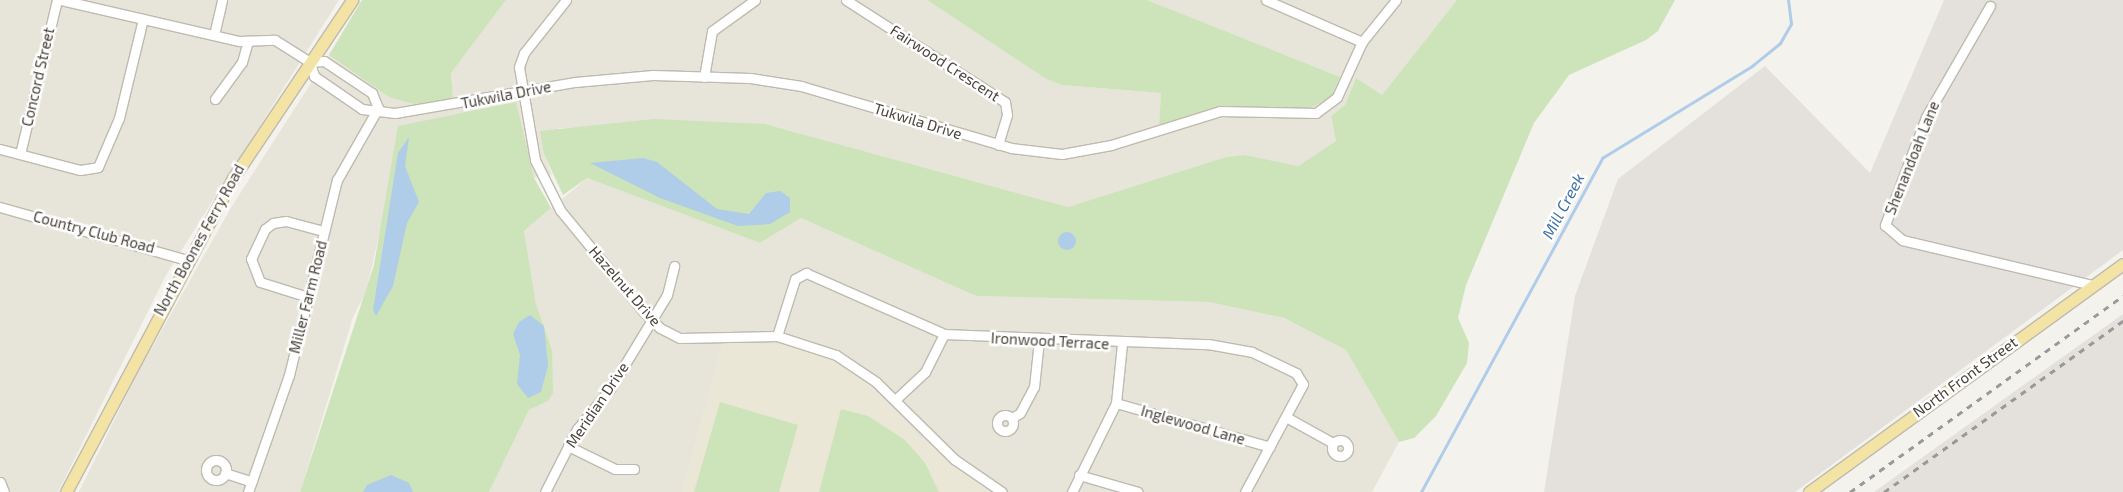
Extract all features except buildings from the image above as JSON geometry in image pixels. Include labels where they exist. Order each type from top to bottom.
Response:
[{"type":"main road","name":"North Boones Ferry Road","points":[[66,492],[187,260],[233,178],[352,0]]},
{"type":"main road","name":"North Front Street","points":[[1809,492],[2123,264]]},
{"type":"street","name":"Concord Street","points":[[20,154],[57,0]]},
{"type":"street","points":[[61,0],[214,35],[248,41],[275,40],[310,62],[324,61],[372,94],[378,108]]},
{"type":"street","points":[[214,35],[222,0]]},
{"type":"street","name":"Hazelnut Drive","points":[[566,0],[522,56],[518,70],[536,160],[550,195],[652,320],[686,339],[777,336],[836,355],[895,400],[940,447],[1002,492]]},
{"type":"street","points":[[704,77],[712,31],[754,0]]},
{"type":"street","name":"Fairwood Crescent","points":[[846,0],[1005,102],[1007,116],[998,145]]},
{"type":"street","points":[[1266,0],[1362,42]]},
{"type":"street","name":"Tukwila Drive","points":[[310,62],[314,76],[362,109],[378,108],[414,112],[522,92],[653,75],[704,77],[789,83],[998,145],[1038,153],[1075,153],[1220,112],[1309,115],[1337,97],[1362,42],[1396,0]]},
{"type":"street","name":"Shenandoah Lane","points":[[1990,6],[1926,117],[1884,225],[1902,240],[2092,285]]},
{"type":"street","points":[[0,149],[94,170],[119,118],[143,19]]},
{"type":"street","points":[[215,99],[242,62],[248,41]]},
{"type":"street","name":"Miller Farm Road","points":[[248,492],[289,374],[324,231],[344,165],[378,108]]},
{"type":"street","name":"Country Club Road","points":[[0,207],[187,260]]},
{"type":"street","points":[[308,297],[260,282],[251,258],[265,229],[273,223],[286,221],[324,231]]},
{"type":"street","name":"Meridian Drive","points":[[545,492],[568,446],[652,320],[669,290],[674,266]]},
{"type":"street","name":"Ironwood Terrace","points":[[777,336],[783,308],[801,274],[944,334],[1122,344],[1232,347],[1274,361],[1303,380],[1286,417]]},
{"type":"street","points":[[895,400],[925,372],[944,334]]},
{"type":"street","points":[[1012,418],[1034,387],[1039,340]]},
{"type":"street","points":[[1072,492],[1116,403],[1122,344]]},
{"type":"street","name":"Inglewood Lane","points":[[1116,403],[1270,447]]},
{"type":"street","points":[[1245,492],[1286,417],[1333,443]]},
{"type":"street","points":[[568,446],[615,468],[634,469]]},
{"type":"street","points":[[225,473],[252,482]]},
{"type":"street","points":[[1079,475],[1138,492]]},
{"type":"street","points":[[0,482],[3,492]]},
{"type":"shaded area","points":[[0,0],[339,0],[166,275],[58,492],[0,492]]},
{"type":"shaded area","points":[[506,0],[927,0],[1046,79],[1062,85],[1161,93],[1159,124],[1220,106],[1272,108],[1340,77],[1147,0],[1457,0],[1382,95],[1356,78],[1345,105],[1331,116],[1336,141],[1298,166],[1245,155],[1226,157],[1068,207],[765,124],[559,128],[544,154],[552,175],[534,178],[527,153],[382,222],[366,292],[353,317],[300,492],[79,492],[137,374],[232,206],[329,55],[389,97],[453,99],[451,73]]},
{"type":"shaded area","points":[[1944,0],[2123,0],[2123,250],[1795,492],[1544,492],[1575,296],[1618,179],[1765,66],[1870,173]]},
{"type":"shaded area","points":[[587,178],[760,243],[801,218],[976,296],[1209,302],[1284,318],[1346,350],[1399,442],[1372,492],[992,492],[920,438],[861,377],[837,362],[813,352],[723,343],[682,492],[489,492],[529,410],[548,401],[552,350],[536,304],[524,231]]},
{"type":"shaded area","points":[[2123,314],[2123,492],[1874,492]]},
{"type":"shaded area","points":[[742,342],[791,346],[837,362],[861,377],[920,438],[992,492],[682,492],[723,343]]},
{"type":"green space","points":[[362,0],[506,0],[451,73],[453,99],[414,104],[389,97],[329,55]]},
{"type":"green space","points":[[927,0],[1147,0],[1340,77],[1331,97],[1310,108],[1220,106],[1159,125],[1161,93],[1062,85],[1046,79]]},
{"type":"green space","points":[[1457,0],[1675,0],[1658,31],[1646,40],[1569,75],[1534,123],[1466,285],[1458,318],[1469,343],[1467,363],[1436,416],[1414,438],[1399,442],[1346,350],[1284,318],[1209,302],[976,296],[801,218],[760,243],[587,178],[563,195],[544,154],[540,131],[654,119],[765,124],[1068,207],[1226,157],[1245,155],[1298,166],[1336,141],[1331,116],[1345,105],[1356,78],[1382,95]]},
{"type":"green space","points":[[516,102],[534,178],[551,208],[524,231],[536,304],[552,350],[553,393],[548,401],[529,410],[489,492],[300,492],[374,265],[398,126]]},
{"type":"green space","points":[[720,402],[798,425],[779,492],[694,492]]},
{"type":"green space","points":[[841,409],[868,416],[905,440],[925,463],[939,492],[819,492]]},
{"type":"water","points":[[409,137],[405,166],[419,202],[407,223],[393,286],[376,316],[373,310],[398,153]]},
{"type":"water","points":[[643,158],[657,162],[717,209],[749,214],[766,193],[780,191],[790,198],[790,212],[770,224],[738,226],[660,198],[590,163]]},
{"type":"water","points":[[1067,232],[1073,235],[1076,241],[1073,247],[1067,250],[1061,247],[1058,241],[1061,235]]},
{"type":"water","points":[[530,315],[544,326],[548,366],[541,392],[528,398],[517,384],[520,355],[513,334],[519,322]]},
{"type":"water","points":[[391,475],[409,483],[413,492],[363,492],[367,485]]},
{"type":"waterway","name":"Mill Creek","points":[[1421,492],[1602,158],[1752,66],[1780,43],[1791,24],[1788,0]]},
{"type":"railway","points":[[1850,492],[2123,296]]},
{"type":"railway","points":[[1884,492],[2123,321]]}]
